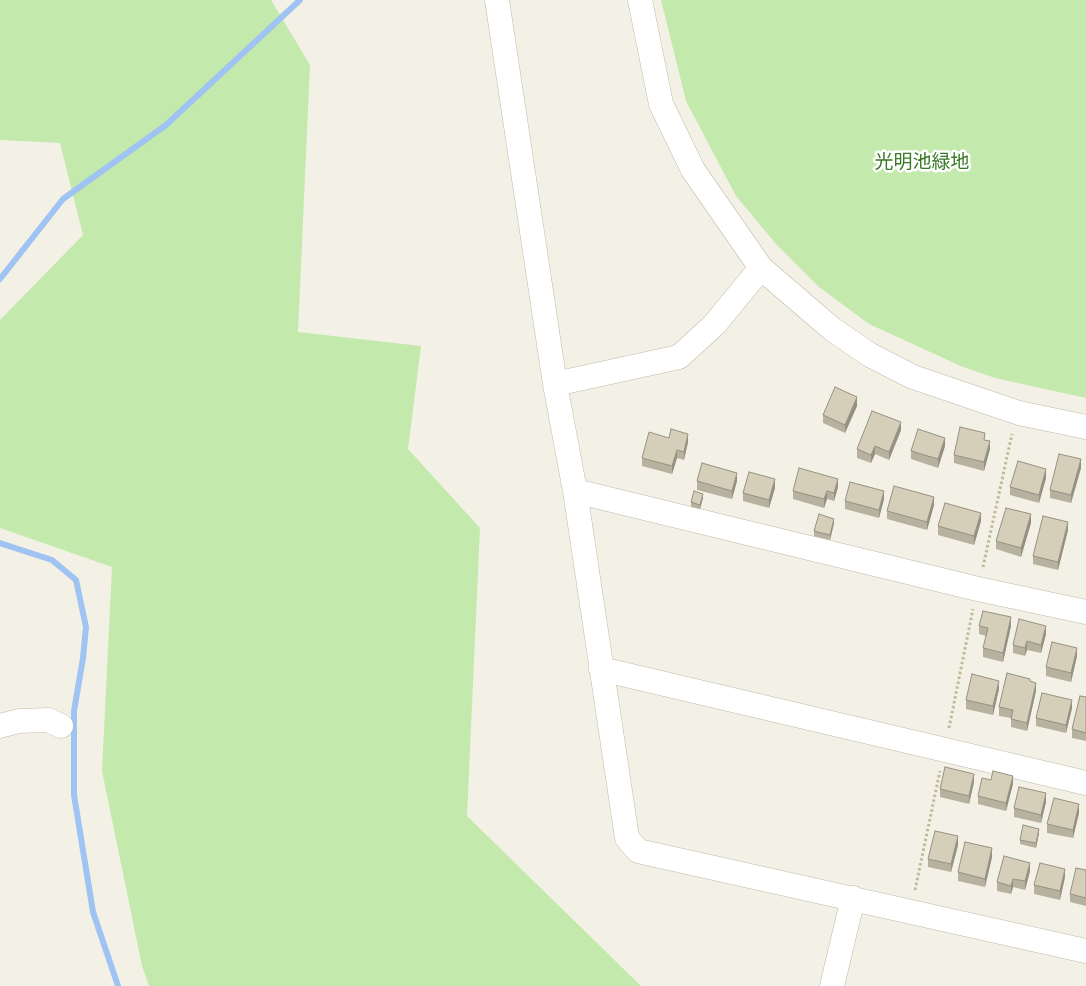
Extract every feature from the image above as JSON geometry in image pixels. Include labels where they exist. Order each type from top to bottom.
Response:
[{"type":"street","points":[[498,0],[555,384],[576,491],[627,838],[638,852],[910,910],[1086,951]]},
{"type":"street","points":[[640,0],[661,104],[693,170],[761,268],[832,329],[870,355],[913,377],[1019,412],[1086,427]]},
{"type":"street","points":[[555,384],[679,357],[714,325],[761,268]]},
{"type":"street","points":[[576,491],[624,505],[978,589],[1086,612]]},
{"type":"street","points":[[601,669],[1086,782]]},
{"type":"street","points":[[0,726],[19,721],[48,720],[61,726]]},
{"type":"street","points":[[832,986],[853,898]]},
{"type":"path","points":[[910,910],[1013,431]]},
{"type":"green space","points":[[0,0],[271,0],[310,65],[298,332],[421,346],[408,449],[480,528],[467,816],[641,986],[149,986],[142,966],[102,771],[112,567],[0,528],[0,320],[83,235],[60,143],[0,140]]},
{"type":"green space","name":"光明池緑地","points":[[661,0],[1086,0],[1086,398],[995,378],[963,367],[869,324],[819,287],[776,244],[736,196],[686,101]]},
{"type":"building","points":[[835,387],[857,397],[845,425],[823,415]]},
{"type":"building","points":[[872,411],[901,422],[889,452],[875,446],[871,455],[857,449]]},
{"type":"building","points":[[960,427],[985,433],[984,440],[990,441],[984,462],[954,455]]},
{"type":"building","points":[[671,429],[688,434],[684,452],[677,450],[672,466],[642,458],[649,432],[669,438]]},
{"type":"building","points":[[918,429],[945,438],[938,459],[911,451]]},
{"type":"building","points":[[1059,454],[1081,459],[1071,495],[1050,490]]},
{"type":"building","points":[[1018,461],[1046,469],[1039,495],[1010,487]]},
{"type":"building","points":[[702,463],[737,473],[732,491],[697,481]]},
{"type":"building","points":[[799,468],[838,479],[834,493],[827,491],[824,499],[793,491]]},
{"type":"building","points":[[749,472],[775,479],[769,500],[743,493]]},
{"type":"building","points":[[850,482],[884,491],[879,510],[845,501]]},
{"type":"building","points":[[894,486],[934,497],[927,522],[887,511]]},
{"type":"building","points":[[694,491],[703,494],[700,505],[691,502]]},
{"type":"building","points":[[945,503],[981,513],[974,536],[938,526]]},
{"type":"building","points":[[1006,508],[1031,514],[1021,548],[996,541]]},
{"type":"building","points":[[819,514],[834,519],[830,535],[814,531]]},
{"type":"building","points":[[1043,516],[1068,522],[1058,562],[1033,556]]},
{"type":"building","points":[[983,611],[1011,617],[1003,653],[983,648],[988,628],[979,626]]},
{"type":"building","points":[[1019,619],[1046,626],[1041,645],[1027,641],[1025,648],[1013,645]]},
{"type":"building","points":[[1052,642],[1077,648],[1071,673],[1046,667]]},
{"type":"building","points":[[1007,673],[1030,679],[1030,681],[1036,683],[1027,723],[1011,719],[1013,710],[999,707]]},
{"type":"building","points":[[972,674],[999,681],[993,706],[966,700]]},
{"type":"building","points":[[1042,693],[1072,700],[1066,725],[1036,718]]},
{"type":"building","points":[[1080,696],[1086,697],[1086,733],[1072,729]]},
{"type":"building","points":[[945,767],[974,774],[969,796],[940,789]]},
{"type":"building","points":[[993,771],[1013,776],[1006,803],[978,796],[982,778],[991,780]]},
{"type":"building","points":[[1019,787],[1046,793],[1041,815],[1014,808]]},
{"type":"building","points":[[1054,798],[1079,804],[1073,830],[1047,824]]},
{"type":"building","points":[[1023,825],[1039,829],[1036,843],[1020,840]]},
{"type":"building","points":[[935,831],[958,836],[951,864],[928,859]]},
{"type":"building","points":[[965,842],[992,848],[985,879],[958,872]]},
{"type":"building","points":[[1004,856],[1030,863],[1025,881],[1013,879],[1011,886],[997,882]]},
{"type":"building","points":[[1040,863],[1065,869],[1060,891],[1034,885]]},
{"type":"building","points":[[1076,868],[1086,870],[1086,898],[1070,894]]},
{"type":"waterway","points":[[0,279],[63,199],[166,125],[300,0]]},
{"type":"waterway","points":[[0,543],[52,560],[76,580],[86,627],[74,711],[74,795],[93,912],[118,986]]}]
